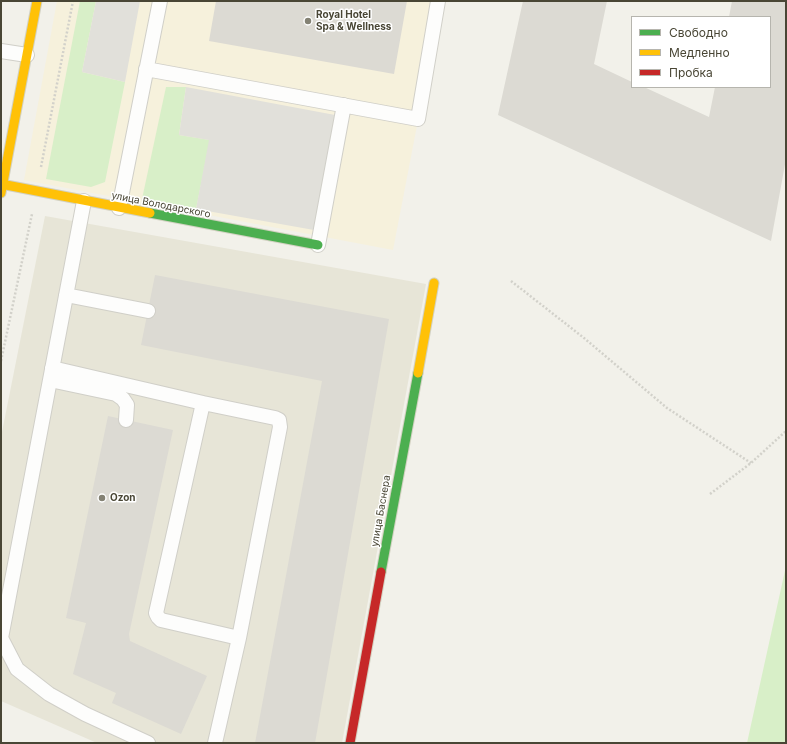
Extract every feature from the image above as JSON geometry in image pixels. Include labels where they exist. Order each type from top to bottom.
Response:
[{"type":"street","points":[[2,187],[37,1]]},
{"type":"street","name":"улица Володарского","points":[[2,187],[318,245]]},
{"type":"street","name":"улица Баснера","points":[[350,743],[434,283]]},
{"type":"lane","points":[[119,208],[160,1]]},
{"type":"lane","points":[[146,69],[418,119],[438,1]]},
{"type":"lane","points":[[1,50],[27,55]]},
{"type":"lane","points":[[318,245],[344,105]]},
{"type":"lane","points":[[84,202],[1,638],[17,669],[49,694],[85,714],[148,743]]},
{"type":"lane","points":[[66,295],[148,311]]},
{"type":"lane","points":[[51,374],[203,403],[279,420],[280,427],[239,638],[215,743]]},
{"type":"lane","points":[[51,374],[116,394],[123,399],[127,405],[126,420]]},
{"type":"lane","points":[[203,403],[156,613],[161,620],[239,638]]},
{"type":"path","points":[[511,281],[584,338],[667,408],[752,463]]},
{"type":"path","points":[[710,494],[752,463],[786,431]]},
{"type":"shaded area","points":[[57,1],[441,1],[393,250],[24,180]]},
{"type":"shaded area","points":[[96,1],[140,1],[125,82],[82,72]]},
{"type":"shaded area","points":[[186,87],[335,115],[314,230],[196,209],[209,140],[179,135]]},
{"type":"shaded area","points":[[45,216],[426,284],[342,743],[97,743],[1,701],[1,437]]},
{"type":"green space","points":[[80,1],[96,1],[82,72],[125,82],[105,182],[91,187],[46,179]]},
{"type":"green space","points":[[166,87],[186,87],[179,135],[210,140],[196,209],[142,199]]},
{"type":"green space","points":[[786,566],[786,743],[747,743]]},
{"type":"building","name":"Royal Hotel Spa & Wеllness","points":[[216,1],[407,1],[394,74],[209,41]]},
{"type":"building","points":[[523,1],[607,1],[594,64],[631,82],[631,88],[646,88],[709,117],[715,88],[771,88],[771,16],[729,16],[732,1],[786,1],[786,159],[771,241],[498,115]]},
{"type":"building","points":[[155,275],[389,319],[315,743],[255,743],[322,381],[141,345]]},
{"type":"building","points":[[108,416],[173,430],[129,634],[130,641],[207,676],[181,734],[112,703],[116,693],[73,674],[86,623],[66,618]]},
{"type":"traffic: fast","points":[[150,213],[318,245]]},
{"type":"traffic: fast","points":[[381,572],[418,373]]},
{"type":"traffic: slow","points":[[1,193],[37,1]]},
{"type":"traffic: slow","points":[[1,184],[150,213]]},
{"type":"traffic: slow","points":[[418,373],[434,283]]},
{"type":"traffic: jam","points":[[350,743],[381,572]]},
{"type":"place","name":"Royal Hotel Spa & Wеllness","points":[[308,21]]},
{"type":"place","name":"Ozon","points":[[102,498]]}]
